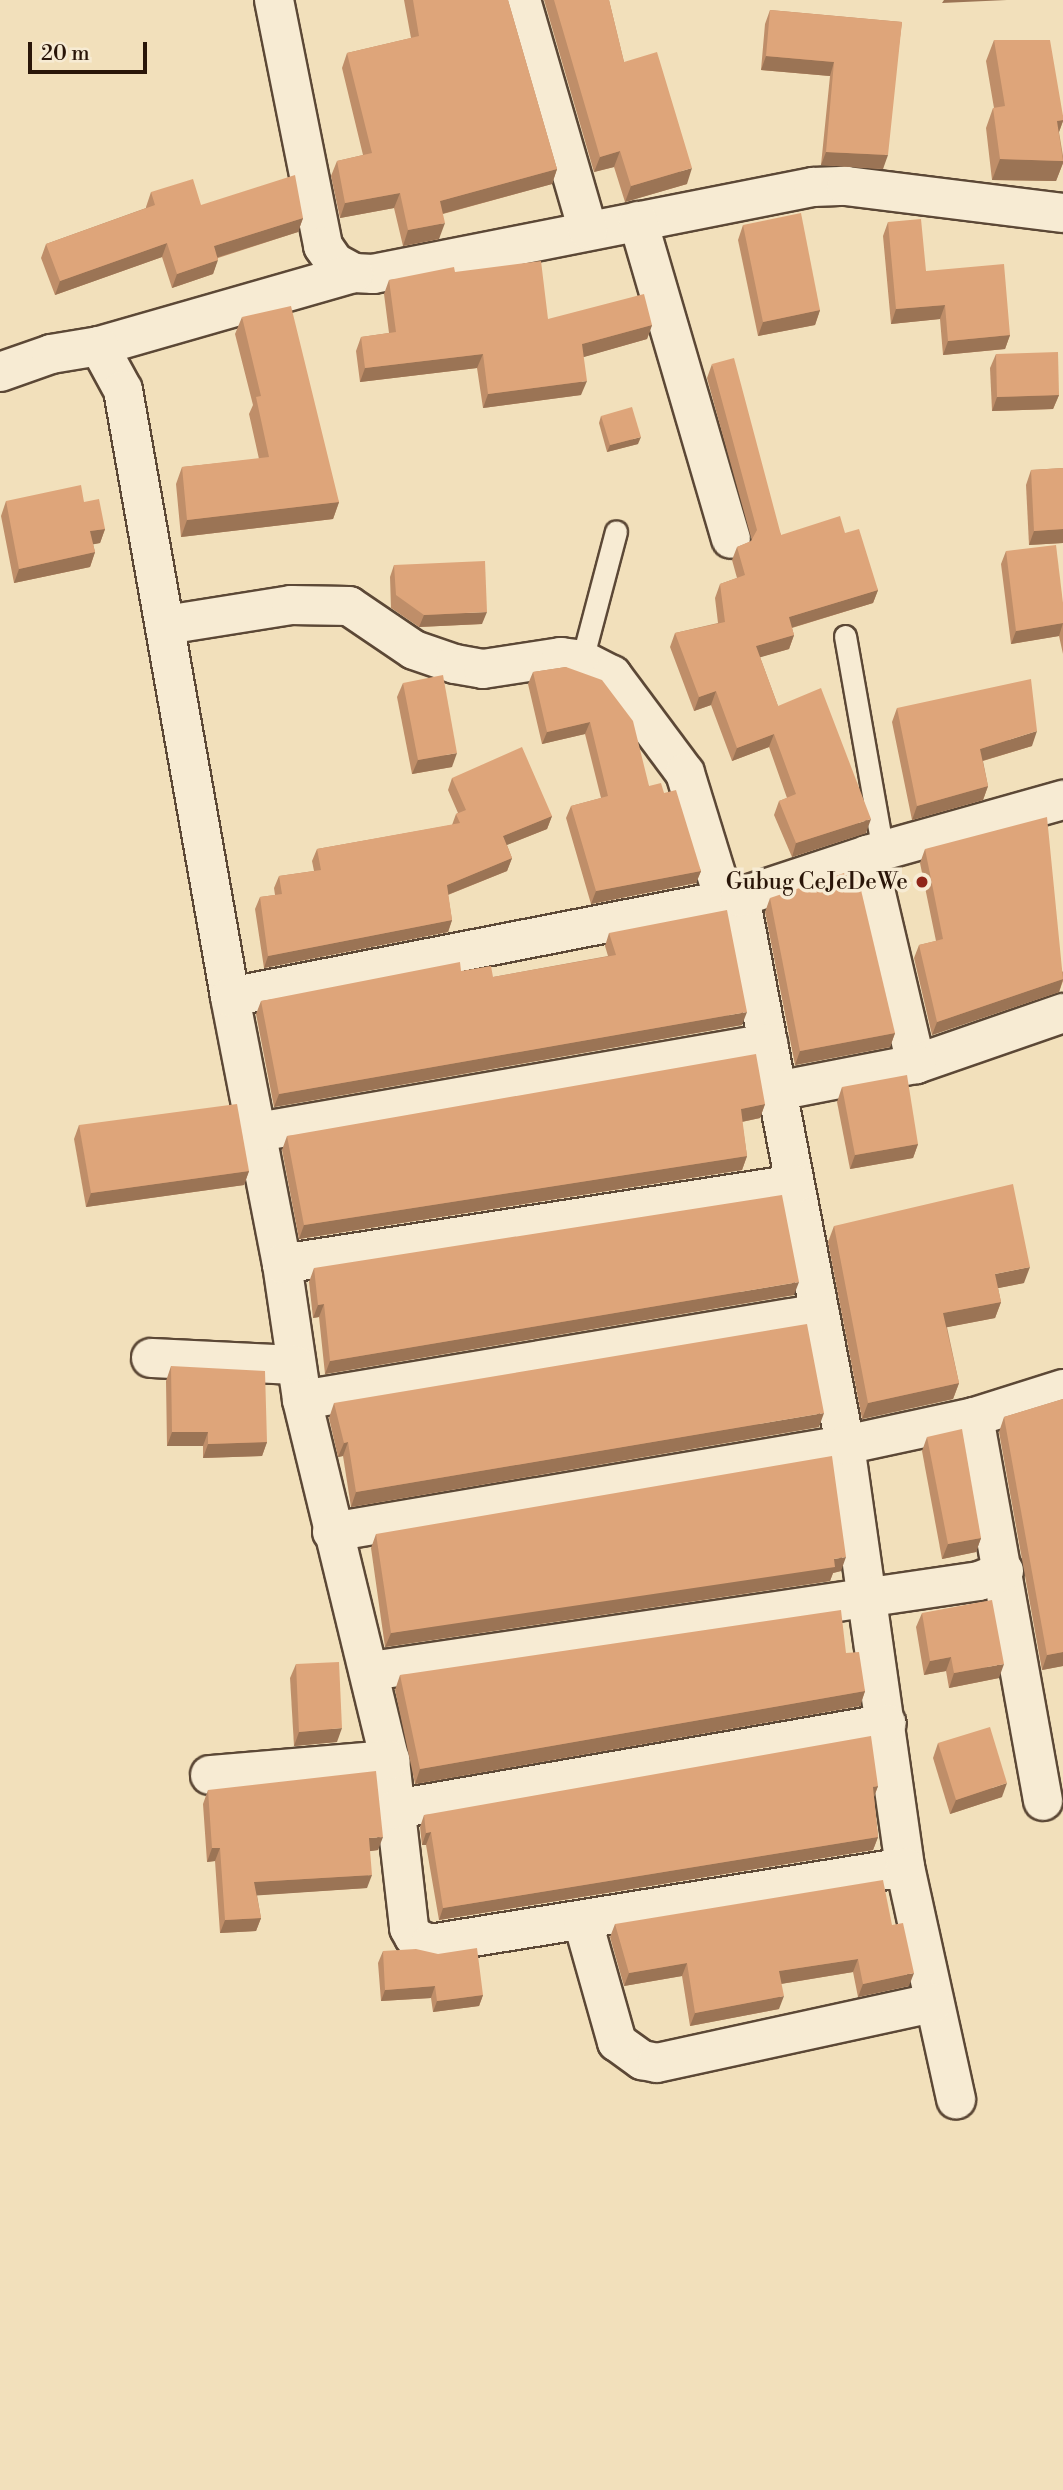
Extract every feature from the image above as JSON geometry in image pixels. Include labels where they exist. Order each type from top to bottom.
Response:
[{"type":"street","points":[[274,0],[323,246],[334,262],[354,273]]},
{"type":"street","points":[[521,0],[588,230]]},
{"type":"street","points":[[0,372],[51,354],[99,346],[354,273],[373,274],[773,191],[846,186],[1063,213]]},
{"type":"street","points":[[638,221],[731,539]]},
{"type":"street","points":[[99,346],[123,390],[230,997],[282,1264],[299,1383],[332,1532],[371,1671],[390,1760],[409,1928],[420,1942],[583,1922],[905,1867]]},
{"type":"street","points":[[166,625],[291,605],[349,606],[414,650],[455,664],[483,669],[561,657],[582,660],[612,675],[685,773],[732,899],[768,1043],[845,1445],[869,1596],[905,1867],[956,2099]]},
{"type":"street","points":[[230,997],[732,899],[875,853],[1063,800]]},
{"type":"street","points":[[875,853],[916,1064]]},
{"type":"street","points":[[777,1091],[916,1064],[1063,1013]]},
{"type":"street","points":[[258,1132],[768,1043]]},
{"type":"street","points":[[282,1264],[796,1184]]},
{"type":"street","points":[[151,1358],[299,1383],[820,1312]]},
{"type":"street","points":[[332,1532],[845,1445],[974,1417],[1063,1389]]},
{"type":"street","points":[[974,1417],[1004,1571],[1005,1600],[1043,1801]]},
{"type":"street","points":[[371,1671],[979,1581],[1004,1571]]},
{"type":"street","points":[[396,1809],[887,1723]]},
{"type":"street","points":[[210,1775],[390,1760]]},
{"type":"street","points":[[583,1922],[617,2042],[642,2060],[657,2063],[933,2003]]},
{"type":"lane","points":[[582,660],[616,531]]},
{"type":"lane","points":[[845,636],[875,853]]},
{"type":"building","points":[[413,0],[508,0],[557,169],[440,201],[445,223],[408,230],[400,193],[345,203],[337,161],[372,153],[347,53],[419,36]]},
{"type":"building","points":[[554,0],[609,0],[624,62],[657,52],[692,168],[631,186],[620,151],[600,157]]},
{"type":"building","points":[[770,10],[902,22],[888,155],[826,152],[834,62],[766,56]]},
{"type":"building","points":[[994,40],[1050,40],[1063,116],[1063,120],[1057,121],[1063,161],[1000,159],[993,108],[1005,106]]},
{"type":"building","points":[[295,175],[303,218],[214,246],[218,260],[177,274],[167,243],[60,281],[46,244],[155,205],[151,192],[193,179],[201,205]]},
{"type":"building","points":[[801,213],[820,310],[763,322],[743,225]]},
{"type":"building","points":[[921,219],[926,271],[1004,264],[1010,335],[948,341],[945,305],[896,309],[888,222]]},
{"type":"building","points":[[541,261],[548,319],[644,294],[652,325],[582,344],[587,381],[488,394],[483,354],[365,368],[361,337],[396,332],[389,280],[454,267],[455,272]]},
{"type":"building","points":[[291,306],[339,502],[187,520],[182,467],[269,457],[256,397],[261,396],[242,317]]},
{"type":"building","points":[[1058,352],[1059,395],[997,397],[996,354]]},
{"type":"building","points":[[734,358],[781,535],[840,516],[845,533],[859,529],[878,590],[789,617],[794,635],[756,646],[778,706],[821,688],[871,819],[796,843],[779,801],[796,794],[774,734],[737,748],[716,691],[699,697],[675,633],[725,622],[720,584],[745,575],[737,547],[751,541],[757,530],[712,364]]},
{"type":"building","points":[[632,407],[641,437],[610,445],[601,416]]},
{"type":"building","points":[[1063,468],[1063,529],[1034,531],[1031,470]]},
{"type":"building","points":[[81,485],[84,502],[99,499],[105,529],[90,531],[95,552],[19,569],[6,501]]},
{"type":"building","points":[[1056,545],[1063,623],[1016,631],[1006,551]]},
{"type":"building","points":[[485,561],[487,612],[424,615],[396,595],[394,565]]},
{"type":"building","points":[[566,667],[602,680],[633,721],[649,786],[661,783],[664,793],[676,790],[701,871],[596,891],[571,806],[608,796],[590,722],[547,732],[533,672]]},
{"type":"building","points":[[443,675],[457,753],[418,760],[403,683]]},
{"type":"building","points":[[1031,679],[1037,731],[980,749],[988,786],[917,806],[897,708]]},
{"type":"building","points":[[522,747],[552,816],[503,836],[512,858],[447,885],[452,920],[268,956],[260,897],[282,894],[279,876],[321,870],[317,849],[460,823],[456,814],[466,810],[452,778]]},
{"type":"building","points":[[1047,817],[1063,979],[937,1022],[919,945],[943,939],[925,849]]},
{"type":"building","points":[[856,869],[895,1033],[800,1051],[770,898]]},
{"type":"building","points":[[727,910],[747,1012],[279,1094],[261,1001],[460,962],[461,971],[491,966],[493,977],[616,955],[609,933]]},
{"type":"building","points":[[756,1054],[765,1104],[741,1109],[747,1156],[304,1225],[287,1136]]},
{"type":"building","points":[[907,1075],[918,1144],[855,1155],[842,1087]]},
{"type":"building","points":[[237,1104],[249,1171],[91,1193],[79,1125]]},
{"type":"building","points":[[1013,1184],[1030,1267],[995,1274],[1001,1302],[943,1313],[959,1383],[868,1403],[834,1226]]},
{"type":"building","points":[[782,1195],[799,1282],[330,1361],[324,1304],[318,1305],[314,1268]]},
{"type":"building","points":[[807,1324],[824,1413],[356,1492],[348,1442],[344,1443],[334,1403]]},
{"type":"building","points":[[171,1366],[265,1371],[267,1442],[208,1444],[208,1432],[172,1432]]},
{"type":"building","points":[[1063,1399],[1063,1652],[1047,1655],[1004,1417]]},
{"type":"building","points":[[962,1429],[981,1538],[948,1544],[927,1437]]},
{"type":"building","points":[[832,1456],[846,1557],[834,1559],[835,1567],[391,1633],[376,1534]]},
{"type":"building","points":[[992,1600],[1004,1664],[954,1673],[951,1657],[930,1661],[922,1613]]},
{"type":"building","points":[[841,1610],[846,1653],[859,1652],[865,1691],[420,1769],[400,1675]]},
{"type":"building","points":[[339,1662],[342,1728],[299,1732],[296,1664]]},
{"type":"building","points":[[990,1727],[1007,1783],[956,1800],[938,1743]]},
{"type":"building","points":[[871,1736],[878,1786],[873,1787],[878,1837],[443,1908],[431,1832],[426,1833],[424,1815]]},
{"type":"building","points":[[376,1771],[383,1837],[369,1838],[372,1875],[254,1882],[261,1918],[225,1920],[220,1848],[212,1848],[208,1790]]},
{"type":"building","points":[[883,1880],[892,1925],[903,1923],[914,1973],[863,1984],[858,1959],[779,1971],[784,1996],[695,2013],[687,1963],[629,1973],[615,1924]]},
{"type":"building","points":[[477,1948],[483,1995],[437,2001],[435,1986],[385,1990],[383,1951],[416,1949],[438,1954]]},
{"type":"place","name":"Gubug CeJeDeWe","points":[[922,882]]}]
